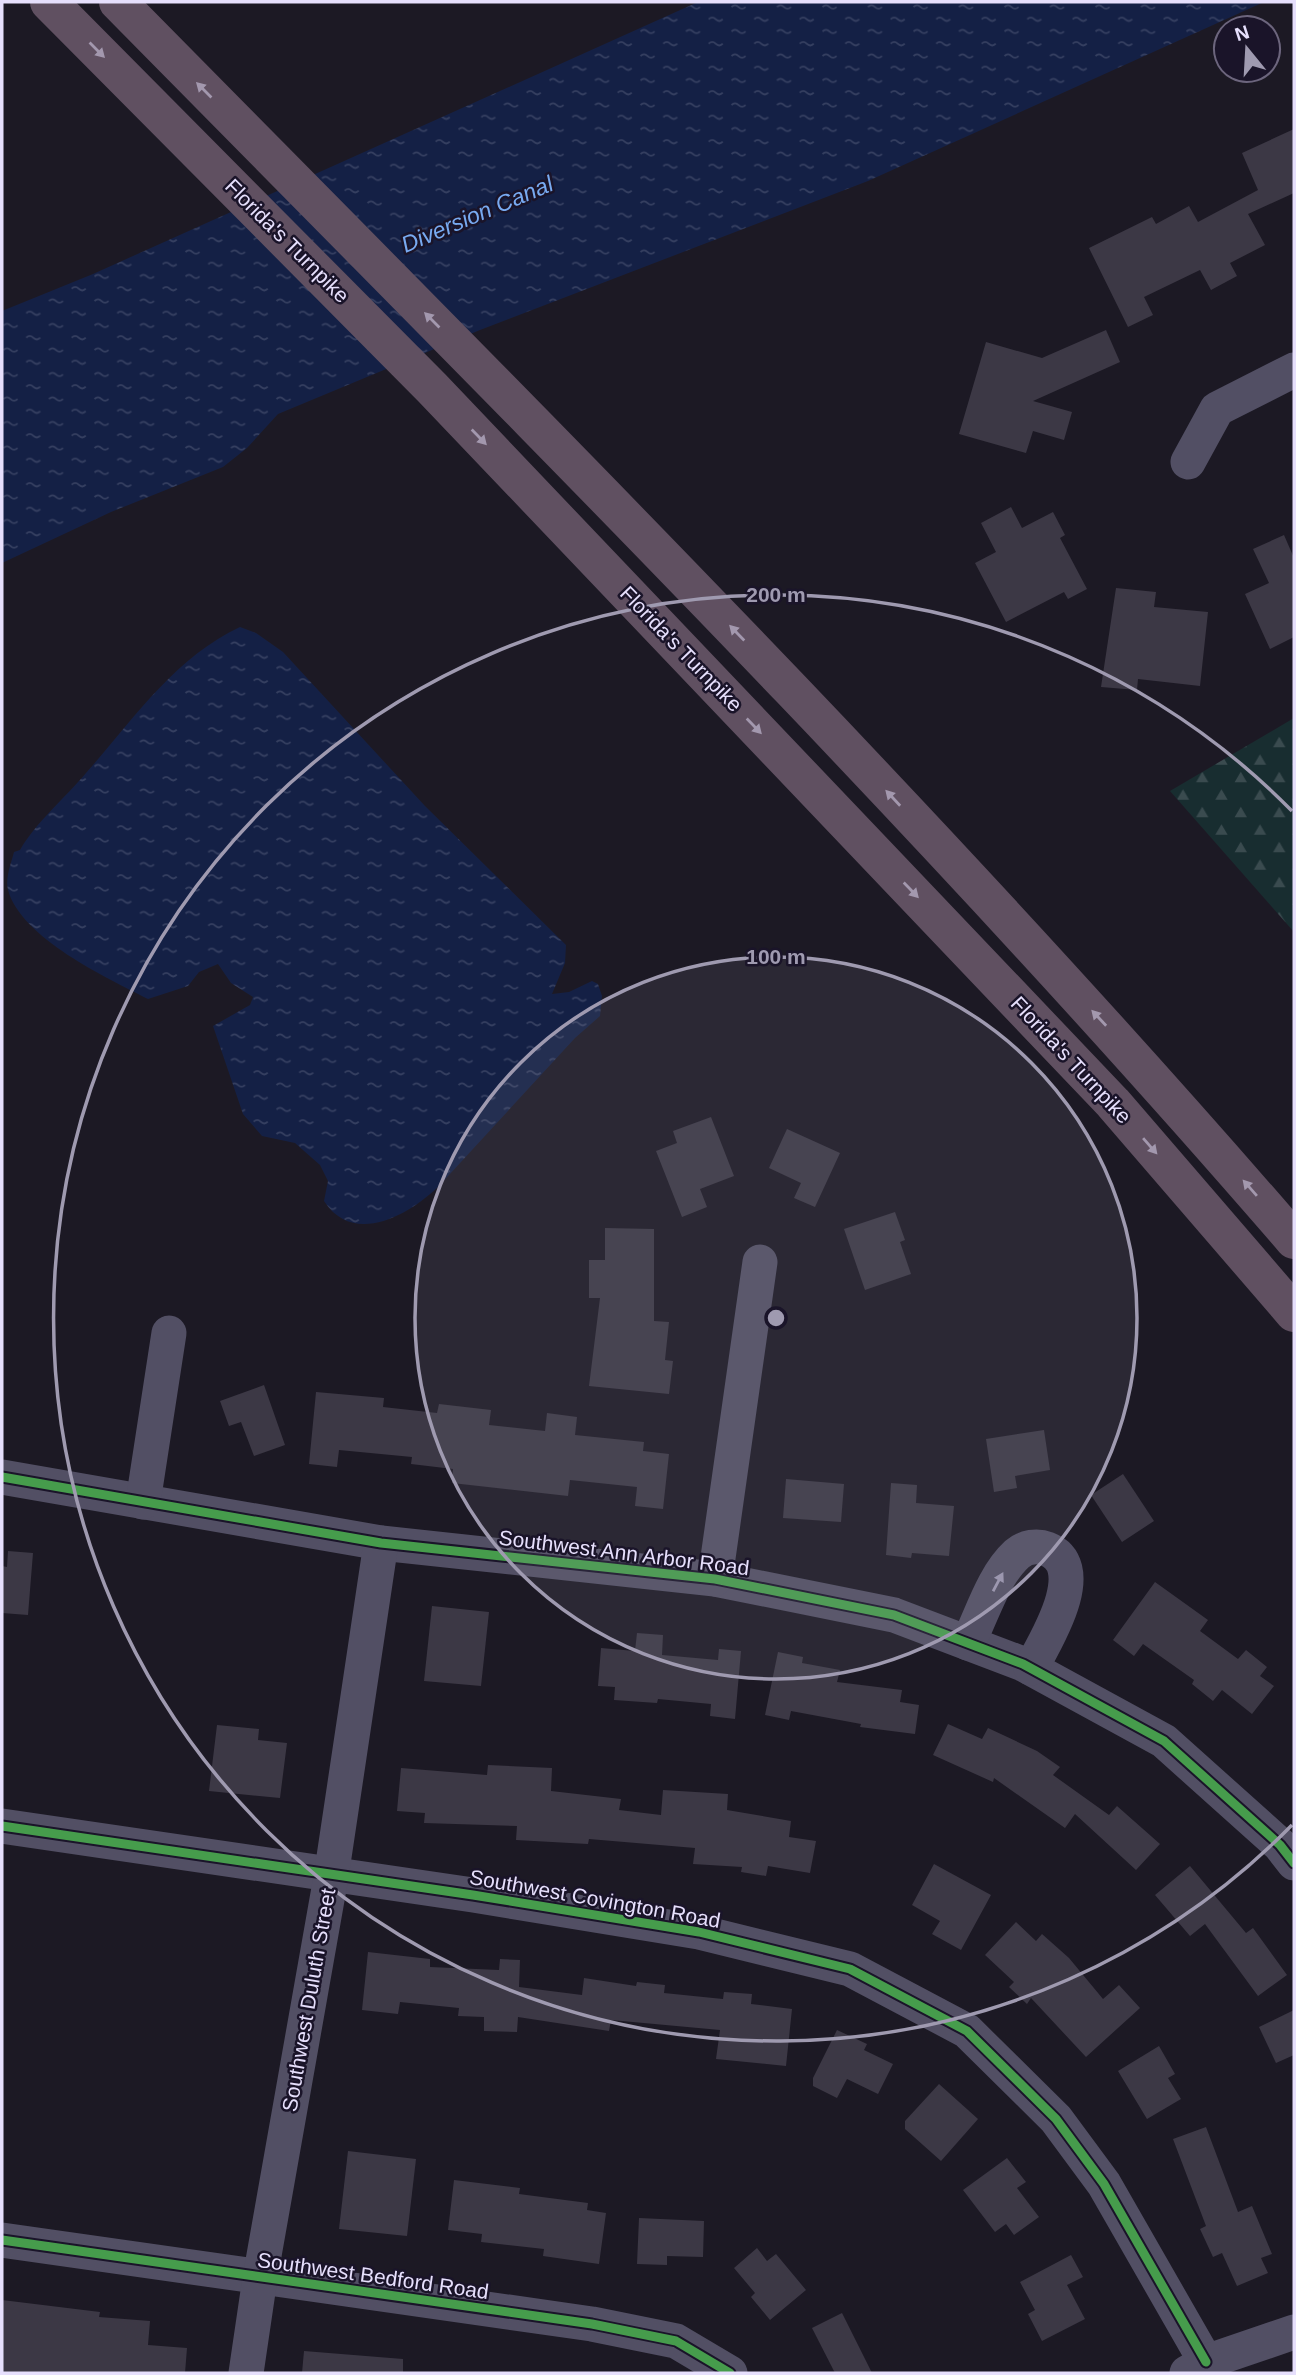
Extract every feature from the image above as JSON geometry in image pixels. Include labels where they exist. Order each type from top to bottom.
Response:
[{"type":"highway","name":"Florida's Turnpike","points":[[49,2],[432,388],[1113,1103],[1294,1313]]},
{"type":"highway","points":[[118,2],[776,673],[1147,1069],[1294,1240]]},
{"type":"street","points":[[1188,462],[1217,409],[1294,370]]},
{"type":"street","points":[[715,1579],[760,1262]]},
{"type":"street","points":[[143,1502],[169,1333]]},
{"type":"street","name":"Southwest Ann Arbor Road","points":[[2,1477],[213,1512],[381,1544],[715,1579],[894,1615],[1031,1668],[1164,1741],[1280,1845],[1294,1863]]},
{"type":"street","name":"Southwest Duluth Street","points":[[246,2373],[260,2278],[331,1877],[381,1544]]},
{"type":"street","points":[[968,1643],[1008,1563],[1020,1551],[1032,1547],[1048,1549],[1062,1563],[1067,1580],[1049,1633],[1031,1668]]},
{"type":"street","name":"Southwest Covington Road","points":[[2,1826],[331,1877],[473,1895],[699,1932],[850,1969],[967,2031],[1056,2119],[1104,2184],[1196,2367]]},
{"type":"street","name":"Southwest Bedford Road","points":[[2,2240],[592,2324],[676,2341],[730,2373]]},
{"type":"street","points":[[1196,2367],[1294,2332]]},
{"type":"green space","points":[[1294,718],[1294,932],[1170,791]]},
{"type":"water","name":"Diversion Canal","points":[[698,2],[1264,2],[1237,14],[1212,14],[1212,26],[868,181],[480,330],[278,414],[247,448],[223,467],[111,512],[2,563],[2,311],[93,274]]},
{"type":"water","points":[[240,627],[256,633],[283,652],[425,806],[566,945],[565,963],[552,994],[569,992],[592,981],[598,984],[602,996],[600,1016],[575,1038],[437,1188],[411,1208],[380,1222],[350,1222],[336,1215],[324,1201],[328,1181],[320,1165],[295,1143],[262,1136],[243,1114],[213,1026],[250,1005],[253,997],[231,983],[218,964],[199,972],[188,986],[148,999],[89,968],[47,940],[16,908],[8,890],[8,876],[14,852],[20,850],[42,820],[175,673],[216,640]]},
{"type":"building","points":[[1294,129],[1294,193],[1248,214],[1265,245],[1230,263],[1237,276],[1211,290],[1200,270],[1144,297],[1153,315],[1128,327],[1089,248],[1152,217],[1156,224],[1189,206],[1198,222],[1258,190],[1242,153]]},
{"type":"building","points":[[1106,330],[1120,362],[1033,401],[1072,412],[1064,440],[1033,431],[1026,453],[959,434],[986,342],[1042,358]]},
{"type":"building","points":[[1011,507],[1022,528],[1053,512],[1065,535],[1060,538],[1087,589],[1068,599],[1064,592],[1006,622],[975,563],[996,552],[981,523]]},
{"type":"building","points":[[1284,535],[1294,558],[1294,637],[1270,649],[1245,594],[1269,583],[1253,549]]},
{"type":"building","points":[[1116,588],[1156,592],[1154,607],[1208,612],[1200,686],[1138,679],[1137,690],[1101,687]]},
{"type":"building","points":[[711,1117],[734,1176],[700,1189],[707,1207],[682,1217],[656,1151],[677,1143],[673,1131]]},
{"type":"building","points":[[787,1129],[840,1153],[815,1207],[794,1198],[801,1183],[769,1168]]},
{"type":"building","points":[[895,1212],[905,1240],[900,1242],[911,1274],[865,1290],[844,1229]]},
{"type":"building","points":[[605,1228],[654,1229],[654,1321],[669,1322],[665,1360],[673,1361],[669,1394],[589,1386],[600,1298],[589,1298],[589,1260],[605,1260]]},
{"type":"building","points":[[264,1385],[285,1445],[254,1456],[241,1422],[229,1426],[220,1401]]},
{"type":"building","points":[[316,1392],[384,1398],[383,1407],[437,1413],[439,1404],[491,1410],[489,1425],[545,1431],[547,1413],[577,1417],[575,1435],[644,1442],[643,1451],[669,1454],[663,1509],[635,1506],[637,1487],[570,1480],[568,1496],[452,1483],[453,1469],[411,1464],[412,1457],[339,1450],[337,1467],[309,1464]]},
{"type":"building","points":[[1044,1430],[1050,1470],[1015,1476],[1017,1488],[994,1492],[986,1439]]},
{"type":"building","points":[[1123,1474],[1154,1521],[1122,1542],[1091,1495]]},
{"type":"building","points":[[786,1479],[844,1484],[841,1522],[783,1518]]},
{"type":"building","points":[[891,1483],[917,1485],[916,1503],[954,1506],[949,1556],[912,1553],[911,1558],[886,1555]]},
{"type":"building","points":[[8,1551],[33,1553],[28,1615],[2,1613],[2,1566],[7,1567]]},
{"type":"building","points":[[1155,1582],[1208,1620],[1200,1631],[1238,1659],[1246,1650],[1267,1667],[1260,1676],[1274,1686],[1252,1714],[1222,1690],[1213,1701],[1192,1684],[1194,1680],[1143,1644],[1134,1656],[1113,1640]]},
{"type":"building","points":[[432,1606],[489,1612],[481,1686],[424,1681]]},
{"type":"building","points":[[637,1633],[663,1635],[662,1655],[718,1660],[719,1649],[741,1651],[735,1719],[710,1716],[711,1704],[658,1699],[657,1703],[614,1700],[615,1687],[598,1686],[601,1648],[635,1651]]},
{"type":"building","points":[[778,1652],[803,1657],[802,1663],[840,1670],[837,1682],[902,1690],[900,1702],[919,1705],[915,1734],[860,1727],[861,1724],[791,1711],[789,1720],[765,1715]]},
{"type":"building","points":[[948,1724],[982,1739],[988,1728],[1037,1751],[1060,1767],[1053,1775],[1109,1815],[1117,1806],[1160,1844],[1136,1870],[1075,1814],[1065,1828],[994,1778],[993,1782],[933,1755]]},
{"type":"building","points":[[217,1725],[259,1729],[258,1740],[287,1743],[280,1798],[209,1791]]},
{"type":"building","points":[[488,1765],[552,1768],[551,1791],[621,1799],[619,1810],[661,1815],[663,1790],[728,1794],[727,1810],[791,1821],[789,1837],[816,1841],[810,1873],[768,1866],[766,1876],[741,1872],[742,1867],[693,1864],[695,1848],[589,1839],[588,1844],[516,1840],[517,1826],[424,1823],[425,1813],[397,1811],[401,1768],[487,1775]]},
{"type":"building","points":[[934,1864],[991,1895],[961,1950],[932,1934],[940,1921],[912,1905]]},
{"type":"building","points":[[1190,1866],[1246,1933],[1253,1928],[1287,1975],[1258,1996],[1205,1924],[1190,1936],[1155,1895]]},
{"type":"building","points":[[1016,1922],[1036,1941],[1042,1934],[1069,1958],[1103,1999],[1119,1985],[1140,2008],[1086,2057],[1031,1998],[1027,2004],[1009,1987],[1014,1982],[985,1955]]},
{"type":"building","points":[[368,1952],[430,1959],[430,1967],[499,1970],[500,1959],[520,1960],[519,1987],[582,1995],[584,1978],[636,1986],[637,1982],[665,1985],[664,1993],[723,1999],[724,1992],[752,1994],[751,2004],[792,2009],[786,2066],[716,2059],[720,2030],[611,2020],[609,2031],[518,2017],[517,2032],[484,2031],[484,2017],[458,2016],[459,2008],[400,2002],[398,2014],[362,2010]]},
{"type":"building","points":[[1294,2010],[1294,2055],[1276,2063],[1259,2027]]},
{"type":"building","points":[[837,2030],[867,2044],[864,2050],[893,2064],[878,2094],[847,2079],[837,2098],[813,2086],[813,2078]]},
{"type":"building","points":[[1159,2046],[1175,2074],[1168,2078],[1181,2099],[1147,2119],[1118,2071]]},
{"type":"building","points":[[939,2084],[978,2119],[941,2161],[905,2129],[905,2121]]},
{"type":"building","points":[[1206,2127],[1238,2212],[1252,2206],[1272,2254],[1261,2258],[1268,2273],[1237,2286],[1222,2253],[1213,2257],[1200,2229],[1206,2226],[1173,2139]]},
{"type":"building","points":[[348,2151],[416,2159],[407,2236],[339,2229]]},
{"type":"building","points":[[1007,2158],[1026,2182],[1017,2188],[1039,2217],[1014,2235],[1006,2224],[995,2232],[963,2190]]},
{"type":"building","points":[[454,2180],[520,2188],[519,2194],[588,2203],[587,2210],[606,2213],[599,2264],[543,2256],[544,2249],[481,2242],[482,2234],[448,2230]]},
{"type":"building","points":[[639,2218],[704,2221],[703,2257],[667,2256],[667,2265],[637,2264]]},
{"type":"building","points":[[757,2248],[767,2261],[776,2254],[806,2290],[770,2320],[751,2297],[755,2293],[734,2268]]},
{"type":"building","points":[[1071,2255],[1083,2277],[1067,2285],[1085,2319],[1042,2341],[1028,2314],[1035,2310],[1020,2282]]},
{"type":"building","points":[[2,2300],[100,2312],[99,2317],[150,2321],[148,2345],[187,2348],[185,2373],[2,2373]]},
{"type":"building","points":[[842,2313],[872,2373],[835,2373],[812,2328]]},
{"type":"building","points":[[304,2351],[403,2359],[403,2373],[302,2373]]},
{"type":"cycle path","points":[[2,1477],[381,1543],[715,1579],[894,1615],[1023,1664],[1164,1741],[1280,1845],[1294,1863]]},
{"type":"cycle path","points":[[2,1826],[473,1895],[699,1932],[850,1969],[967,2031],[1056,2119],[1104,2184],[1206,2362]]},
{"type":"cycle path","points":[[2,2240],[592,2324],[676,2341],[730,2373]]}]
